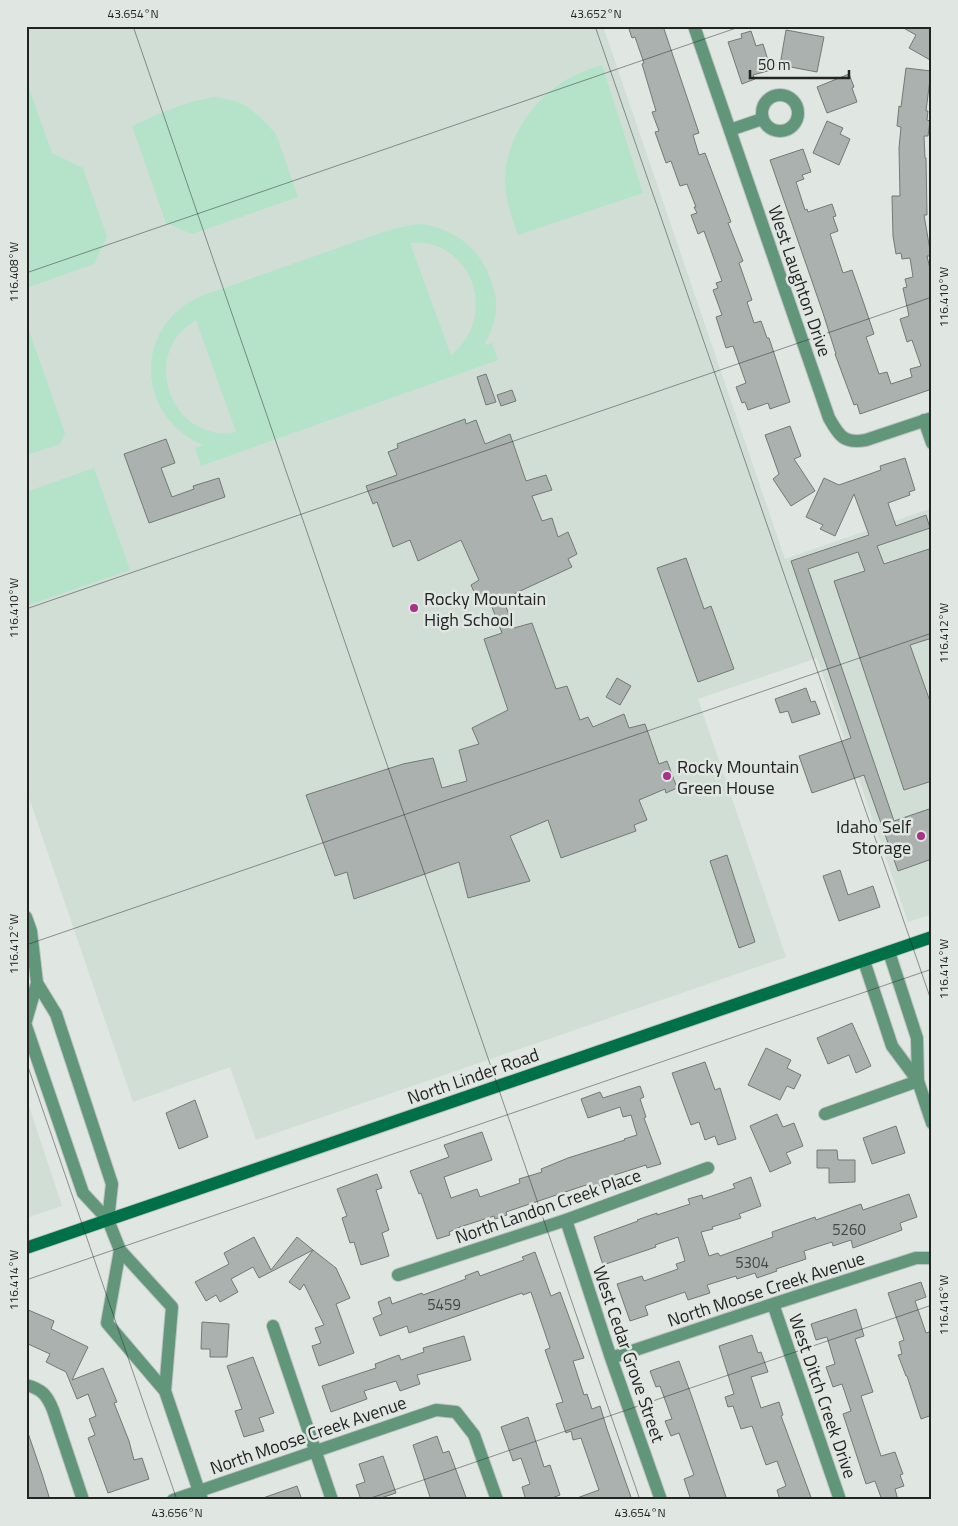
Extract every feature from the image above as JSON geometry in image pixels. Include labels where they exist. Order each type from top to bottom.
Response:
[{"type":"main road","name":"North Linder Road","points":[[26,1248],[932,937]]},
{"type":"street","name":"West Laughton Drive","points":[[694,26],[829,418],[836,430],[845,440],[856,442],[928,419]]},
{"type":"street","points":[[730,130],[762,119]]},
{"type":"street","points":[[928,419],[932,442]]},
{"type":"street","points":[[26,917],[30,930],[37,983],[26,1021]]},
{"type":"street","points":[[889,952],[917,1038],[918,1081],[932,1123]]},
{"type":"street","points":[[864,961],[892,1046],[918,1081]]},
{"type":"street","points":[[37,983],[56,1014],[112,1184],[108,1220]]},
{"type":"street","points":[[26,1026],[83,1194],[108,1220],[120,1250],[172,1307],[165,1391]]},
{"type":"street","points":[[824,1114],[918,1081]]},
{"type":"street","name":"North Landon Creek Place","points":[[398,1276],[566,1220],[708,1168]]},
{"type":"street","name":"West Cedar Grove Street","points":[[566,1220],[661,1500]]},
{"type":"street","points":[[120,1250],[107,1323],[165,1391],[201,1495]]},
{"type":"street","name":"North Moose Creek Avenue","points":[[612,1358],[916,1258],[932,1258]]},
{"type":"street","name":"West Ditch Creek Drive","points":[[773,1304],[840,1500]]},
{"type":"street","points":[[273,1326],[332,1500]]},
{"type":"street","points":[[32,1386],[48,1398],[83,1500]]},
{"type":"street","name":"North Moose Creek Avenue","points":[[173,1500],[201,1495],[315,1451],[436,1410],[456,1412],[474,1435],[497,1500]]},
{"type":"shaded area","name":"Rocky Mountain High School","points":[[26,26],[603,26],[785,559],[932,508],[932,914],[908,922],[817,658],[698,699],[786,957],[256,1140],[230,1067],[133,1102],[26,789]]},
{"type":"shaded area","points":[[26,1097],[62,1206],[26,1218]]},
{"type":"green space","points":[[602,65],[643,193],[518,235],[508,203],[505,183],[508,155],[519,128],[536,105],[557,86],[567,79]]},
{"type":"green space","points":[[26,80],[52,153],[83,168],[107,237],[94,264],[26,288]]},
{"type":"green space","points":[[215,97],[235,101],[248,107],[276,134],[298,197],[192,234],[166,223],[132,126],[183,105]]},
{"type":"green space","points":[[424,224],[446,231],[465,242],[480,257],[491,282],[496,300],[494,323],[484,345],[492,343],[498,360],[201,466],[195,448],[203,445],[181,432],[164,414],[155,393],[151,371],[154,349],[163,328],[179,310],[201,296],[389,230]],"holes":[[[410,243],[426,243],[445,250],[461,264],[470,276],[476,304],[474,318],[470,332],[451,355]],[[196,320],[236,432],[219,433],[201,428],[188,420],[170,394],[166,364],[170,349],[178,335]]]},
{"type":"green space","points":[[26,322],[65,433],[60,444],[26,455]]},
{"type":"green space","points":[[94,468],[130,570],[26,606],[26,492]]},
{"type":"building","points":[[628,26],[663,26],[699,133],[693,135],[699,155],[705,153],[731,222],[728,223],[743,261],[739,263],[752,300],[747,302],[754,323],[761,321],[767,338],[769,338],[790,402],[770,409],[768,403],[748,410],[745,402],[742,403],[736,387],[746,383],[733,346],[726,348],[716,317],[722,315],[713,290],[718,288],[716,283],[722,281],[704,231],[698,234],[691,215],[697,213],[687,184],[680,186],[671,161],[666,163],[655,132],[659,131],[652,112],[656,111],[642,64],[644,63],[635,37],[632,38]]},
{"type":"building","points":[[900,26],[932,26],[932,61],[909,48],[916,35]]},
{"type":"building","points":[[786,30],[824,37],[817,72],[780,65]]},
{"type":"building","points":[[751,31],[756,46],[763,44],[771,70],[753,75],[755,79],[742,84],[728,42],[742,38],[741,34]]},
{"type":"building","points":[[906,68],[931,71],[926,111],[928,111],[927,120],[930,121],[928,136],[924,136],[927,215],[924,215],[931,256],[927,256],[932,277],[932,392],[929,390],[860,414],[857,404],[854,405],[835,354],[823,313],[770,160],[803,149],[811,172],[802,175],[804,179],[796,182],[805,210],[807,209],[808,212],[832,204],[836,216],[833,217],[838,231],[830,234],[843,273],[852,270],[864,304],[874,334],[866,337],[879,374],[887,372],[891,384],[912,377],[910,369],[921,366],[912,340],[907,342],[900,319],[909,316],[903,288],[907,287],[905,279],[913,277],[910,258],[902,259],[901,253],[896,254],[893,236],[892,196],[900,196],[899,148],[901,127],[897,126]]},
{"type":"building","points":[[849,74],[857,102],[827,113],[817,87]]},
{"type":"building","points":[[827,121],[843,128],[840,134],[850,139],[839,165],[813,153]]},
{"type":"building","points":[[486,374],[496,402],[486,405],[477,377]]},
{"type":"building","points":[[512,390],[516,401],[501,406],[497,395]]},
{"type":"building","points":[[465,419],[466,424],[476,420],[485,444],[510,434],[526,481],[546,475],[552,490],[532,496],[542,521],[552,518],[558,537],[568,532],[577,554],[568,559],[572,567],[503,599],[514,628],[532,623],[556,689],[567,686],[580,720],[588,717],[593,727],[624,714],[629,728],[645,724],[659,764],[667,761],[677,788],[666,793],[665,789],[639,800],[647,820],[634,825],[636,831],[561,858],[548,820],[510,836],[530,881],[468,898],[459,862],[354,899],[347,872],[335,876],[306,795],[403,764],[433,758],[442,788],[467,781],[459,750],[479,744],[472,728],[508,710],[484,639],[502,633],[490,602],[480,605],[471,585],[479,580],[461,540],[418,561],[410,540],[393,547],[377,502],[373,504],[366,486],[397,475],[388,452],[398,448],[397,444]]},
{"type":"building","points":[[790,426],[801,456],[794,459],[815,491],[791,506],[773,479],[779,474],[765,435]]},
{"type":"building","points":[[166,439],[175,463],[161,468],[172,497],[194,489],[193,486],[219,478],[225,497],[149,523],[124,454]]},
{"type":"building","points":[[905,458],[915,490],[909,492],[910,495],[888,503],[896,526],[926,515],[930,528],[877,546],[884,564],[932,548],[932,638],[910,645],[932,707],[932,781],[904,790],[834,581],[865,571],[858,552],[808,569],[894,821],[932,808],[932,859],[898,871],[864,775],[812,793],[799,756],[851,738],[791,561],[869,535],[854,494],[835,536],[820,529],[823,525],[806,517],[824,478],[839,485],[881,470],[880,466]]},
{"type":"building","points":[[686,558],[704,609],[711,606],[734,669],[698,682],[657,568]]},
{"type":"building","points":[[617,678],[631,686],[620,705],[606,697]]},
{"type":"building","points":[[806,688],[811,702],[815,701],[820,714],[792,723],[788,711],[780,713],[775,699]]},
{"type":"building","points":[[727,855],[755,942],[739,948],[710,861]]},
{"type":"building","points":[[840,870],[848,895],[873,886],[880,907],[839,921],[823,876]]},
{"type":"building","points":[[852,1023],[871,1066],[856,1073],[849,1055],[828,1064],[817,1038]]},
{"type":"building","points":[[766,1048],[791,1060],[787,1068],[801,1075],[794,1089],[787,1086],[780,1100],[748,1085]]},
{"type":"building","points":[[705,1062],[715,1090],[720,1088],[736,1139],[718,1145],[715,1136],[705,1140],[699,1122],[691,1125],[672,1073]]},
{"type":"building","points":[[640,1086],[644,1097],[640,1099],[646,1117],[644,1118],[661,1164],[647,1168],[646,1165],[602,1179],[604,1184],[591,1189],[589,1184],[506,1212],[507,1215],[495,1219],[494,1216],[460,1227],[449,1232],[450,1235],[437,1239],[421,1193],[419,1194],[410,1171],[449,1157],[444,1145],[482,1132],[492,1160],[444,1177],[451,1198],[477,1189],[480,1197],[520,1183],[519,1179],[542,1172],[541,1169],[568,1158],[637,1135],[631,1115],[623,1117],[620,1107],[588,1118],[581,1099],[600,1092],[603,1098]]},
{"type":"building","points":[[195,1100],[208,1137],[179,1149],[166,1113]]},
{"type":"building","points":[[777,1114],[783,1127],[794,1123],[803,1146],[786,1153],[791,1163],[770,1172],[750,1126]]},
{"type":"building","points":[[896,1126],[905,1153],[872,1164],[863,1138]]},
{"type":"building","points":[[817,1150],[837,1150],[838,1160],[855,1160],[855,1182],[829,1183],[829,1168],[817,1168]]},
{"type":"building","points":[[377,1174],[382,1188],[376,1190],[389,1230],[382,1233],[389,1256],[361,1265],[354,1242],[350,1243],[342,1218],[347,1216],[337,1189]]},
{"type":"building","points":[[751,1177],[761,1206],[739,1214],[741,1218],[701,1232],[709,1256],[718,1253],[720,1256],[773,1237],[772,1232],[815,1217],[816,1220],[861,1204],[863,1210],[909,1194],[917,1217],[900,1223],[902,1230],[853,1248],[851,1240],[833,1246],[832,1242],[804,1251],[806,1259],[776,1269],[777,1271],[757,1278],[755,1273],[737,1279],[736,1276],[707,1285],[710,1293],[688,1300],[685,1292],[645,1306],[648,1315],[630,1321],[617,1284],[642,1276],[644,1281],[678,1269],[676,1264],[685,1261],[678,1237],[655,1245],[656,1247],[603,1265],[594,1237],[657,1213],[657,1215],[690,1204],[688,1199],[702,1195],[703,1199],[735,1188],[733,1184]]},
{"type":"building","points":[[254,1237],[271,1270],[297,1237],[313,1250],[259,1278],[253,1267],[231,1279],[238,1292],[220,1302],[216,1295],[206,1301],[195,1282],[229,1264],[224,1253]]},
{"type":"building","points":[[313,1250],[336,1268],[350,1298],[336,1304],[354,1353],[319,1366],[312,1346],[321,1343],[315,1328],[324,1325],[304,1284],[300,1290],[289,1282]]},
{"type":"building","points":[[535,1252],[551,1296],[560,1292],[584,1358],[573,1361],[584,1395],[587,1394],[592,1409],[600,1406],[632,1500],[578,1500],[577,1498],[599,1490],[581,1438],[573,1440],[571,1431],[566,1433],[556,1404],[563,1402],[545,1350],[550,1348],[531,1292],[523,1295],[522,1293],[409,1333],[407,1326],[380,1336],[373,1318],[382,1314],[378,1302],[390,1297],[392,1304],[422,1293],[423,1295],[466,1279],[465,1276],[478,1271],[480,1276],[524,1260],[522,1257]]},
{"type":"building","points":[[921,1282],[926,1297],[915,1301],[926,1333],[932,1331],[932,1415],[921,1419],[898,1355],[902,1354],[899,1342],[904,1340],[888,1293]]},
{"type":"building","points":[[26,1309],[54,1321],[51,1329],[88,1347],[72,1380],[103,1368],[117,1402],[114,1403],[129,1441],[134,1460],[142,1458],[149,1479],[108,1493],[88,1438],[95,1435],[89,1419],[96,1416],[88,1394],[77,1399],[66,1372],[46,1362],[50,1354],[26,1343]]},
{"type":"building","points":[[856,1309],[864,1336],[855,1339],[873,1392],[861,1396],[881,1456],[895,1452],[903,1474],[900,1475],[904,1486],[895,1489],[898,1500],[882,1500],[875,1481],[866,1484],[843,1414],[851,1411],[842,1384],[833,1387],[826,1367],[835,1364],[827,1337],[816,1340],[811,1324]]},
{"type":"building","points":[[202,1322],[229,1324],[227,1357],[210,1357],[210,1349],[201,1349]]},
{"type":"building","points":[[752,1335],[758,1353],[761,1352],[768,1372],[751,1377],[761,1408],[779,1402],[783,1415],[781,1416],[812,1500],[780,1500],[777,1490],[786,1486],[777,1461],[766,1465],[752,1426],[741,1429],[733,1406],[728,1407],[725,1397],[734,1394],[719,1346]]},
{"type":"building","points":[[464,1336],[471,1360],[417,1375],[420,1384],[400,1391],[396,1381],[364,1391],[367,1399],[331,1412],[322,1386],[376,1368],[375,1364],[399,1355],[401,1360],[424,1352],[423,1348]]},
{"type":"building","points":[[253,1357],[274,1413],[259,1418],[264,1431],[244,1437],[235,1411],[242,1409],[227,1366]]},
{"type":"building","points":[[679,1361],[727,1500],[691,1500],[684,1479],[694,1475],[679,1433],[671,1436],[665,1421],[672,1419],[660,1386],[656,1387],[650,1371]]},
{"type":"building","points":[[528,1417],[544,1467],[550,1465],[560,1495],[547,1500],[526,1500],[522,1487],[530,1484],[521,1458],[513,1461],[501,1427]]},
{"type":"building","points":[[28,1433],[50,1500],[26,1500],[26,1434]]},
{"type":"building","points":[[437,1436],[443,1453],[449,1451],[467,1500],[431,1500],[413,1445]]},
{"type":"building","points":[[383,1456],[396,1493],[375,1500],[361,1500],[356,1485],[365,1482],[359,1464]]},
{"type":"building","points":[[297,1486],[302,1500],[263,1500],[263,1498]]},
{"type":"place","name":"Rocky Mountain High School","points":[[414,608]]},
{"type":"place","name":"Rocky Mountain Green House","points":[[667,776]]},
{"type":"place","name":"Idaho Self Storage","points":[[921,836]]}]
